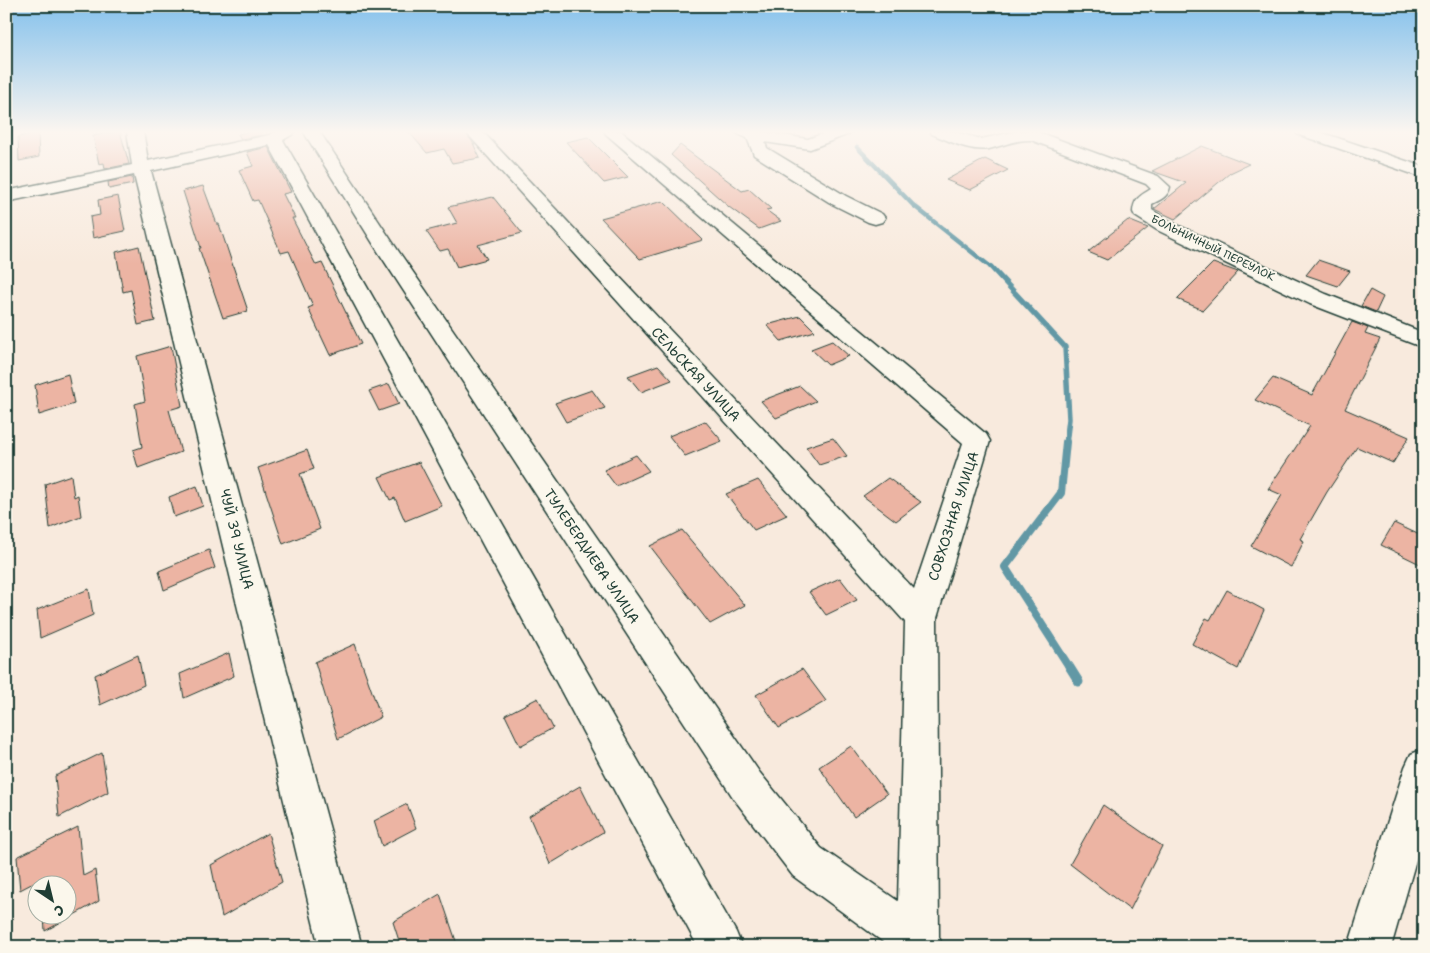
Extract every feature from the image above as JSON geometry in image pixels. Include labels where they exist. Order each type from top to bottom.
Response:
[{"type":"street","points":[[6,197],[106,175]]},
{"type":"street","name":"ЧУЙ 39 УЛИЦА","points":[[143,175],[342,947]]},
{"type":"street","points":[[303,175],[722,947]]},
{"type":"street","name":"ТУЛЕБЕРДИЕВА УЛИЦА","points":[[340,175],[389,253],[746,786],[807,862],[920,944]]},
{"type":"street","name":"СЕЛЬСКАЯ УЛИЦА","points":[[514,175],[921,618]]},
{"type":"street","name":"СОВХОЗНАЯ УЛИЦА","points":[[665,175],[977,441],[921,618],[920,944]]},
{"type":"street","points":[[799,175],[839,200],[875,218]]},
{"type":"street","name":"БОЛЬНИЧНЫЙ ПЕРЕУЛОК","points":[[1140,175],[1152,180],[1161,187],[1160,192],[1143,202],[1142,212],[1164,226],[1318,299],[1424,341]]},
{"type":"street","points":[[1369,947],[1424,767]]},
{"type":"building","points":[[241,175],[283,175],[291,192],[283,194],[295,218],[292,218],[316,265],[322,263],[361,344],[330,355],[308,308],[313,306],[289,251],[281,253],[258,200],[253,201]]},
{"type":"building","points":[[597,175],[628,177],[604,183]]},
{"type":"building","points":[[694,175],[721,175],[742,191],[749,189],[771,209],[766,210],[781,221],[759,229],[729,207]]},
{"type":"building","points":[[954,175],[998,175],[970,190],[946,180]]},
{"type":"building","points":[[1165,175],[1227,175],[1175,219],[1154,209],[1186,183]]},
{"type":"building","points":[[132,177],[133,184],[109,189],[108,182]]},
{"type":"building","points":[[203,186],[217,224],[219,224],[248,311],[223,318],[199,248],[201,248],[183,191]]},
{"type":"building","points":[[118,196],[125,231],[93,238],[90,217],[100,215],[98,200]]},
{"type":"building","points":[[493,197],[522,233],[478,245],[487,259],[457,267],[448,249],[440,251],[426,231],[457,223],[448,207]]},
{"type":"building","points":[[663,201],[703,240],[640,259],[601,218]]},
{"type":"building","points":[[1128,220],[1148,228],[1107,260],[1088,252]]},
{"type":"building","points":[[139,246],[155,321],[138,325],[131,290],[123,292],[116,252]]},
{"type":"building","points":[[1318,260],[1350,271],[1338,286],[1306,275]]},
{"type":"building","points":[[1213,263],[1238,272],[1203,310],[1177,299]]},
{"type":"building","points":[[1370,290],[1383,297],[1376,312],[1361,306]]},
{"type":"building","points":[[800,316],[815,331],[781,341],[767,325]]},
{"type":"building","points":[[1352,322],[1368,328],[1365,334],[1380,339],[1345,409],[1409,437],[1393,463],[1357,447],[1327,492],[1300,539],[1304,541],[1291,567],[1251,546],[1282,495],[1268,489],[1310,426],[1255,400],[1273,378],[1312,395]]},
{"type":"building","points":[[832,341],[849,356],[828,365],[811,349]]},
{"type":"building","points":[[171,346],[182,406],[169,410],[181,452],[138,468],[133,450],[142,447],[135,404],[145,401],[137,356]]},
{"type":"building","points":[[658,365],[672,380],[641,392],[628,376]]},
{"type":"building","points":[[68,374],[74,404],[39,415],[35,385]]},
{"type":"building","points":[[389,384],[399,404],[379,411],[369,391]]},
{"type":"building","points":[[800,386],[816,401],[776,418],[761,401]]},
{"type":"building","points":[[592,390],[605,408],[566,422],[555,403]]},
{"type":"building","points":[[705,421],[722,441],[685,456],[669,436]]},
{"type":"building","points":[[833,438],[847,456],[819,465],[806,447]]},
{"type":"building","points":[[307,450],[314,469],[300,474],[320,529],[283,544],[258,468]]},
{"type":"building","points":[[636,455],[649,471],[616,486],[604,470]]},
{"type":"building","points":[[419,462],[442,506],[405,521],[395,498],[390,500],[379,477]]},
{"type":"building","points":[[71,475],[74,497],[78,495],[81,516],[50,528],[45,484]]},
{"type":"building","points":[[888,478],[921,502],[896,521],[863,496]]},
{"type":"building","points":[[758,480],[787,515],[754,530],[726,494]]},
{"type":"building","points":[[197,486],[203,506],[174,517],[169,497]]},
{"type":"building","points":[[1394,523],[1424,537],[1424,566],[1381,545]]},
{"type":"building","points":[[682,530],[745,605],[710,624],[650,546]]},
{"type":"building","points":[[209,550],[215,568],[164,590],[159,571]]},
{"type":"building","points":[[840,578],[857,600],[826,615],[809,592]]},
{"type":"building","points":[[89,589],[93,615],[40,638],[37,610]]},
{"type":"building","points":[[1227,590],[1264,610],[1238,669],[1192,644],[1206,618],[1210,620]]},
{"type":"building","points":[[355,644],[381,717],[338,739],[315,662]]},
{"type":"building","points":[[229,653],[234,676],[184,698],[180,674]]},
{"type":"building","points":[[138,655],[144,685],[100,705],[95,675]]},
{"type":"building","points":[[802,669],[826,701],[779,728],[756,695]]},
{"type":"building","points":[[538,698],[553,728],[520,746],[505,715]]},
{"type":"building","points":[[851,746],[887,794],[854,817],[819,767]]},
{"type":"building","points":[[102,753],[108,792],[59,817],[55,776]]},
{"type":"building","points":[[580,786],[603,832],[550,864],[529,816]]},
{"type":"building","points":[[407,804],[416,828],[382,846],[374,821]]},
{"type":"building","points":[[1103,805],[1162,846],[1130,910],[1070,864]]},
{"type":"building","points":[[78,827],[83,876],[95,870],[99,901],[78,913],[78,876],[28,876],[28,886],[20,890],[17,857]]},
{"type":"building","points":[[268,833],[282,882],[222,917],[211,865]]},
{"type":"building","points":[[440,894],[458,947],[401,947],[393,922]]},
{"type":"building","points":[[45,926],[54,926],[45,931]]},
{"type":"waterway","points":[[884,175],[913,205],[992,268]]},
{"type":"waterway","points":[[992,268],[1065,347],[1069,419],[1066,444]]},
{"type":"waterway","points":[[1066,442],[1061,493],[1005,567],[1070,668]]},
{"type":"waterway","points":[[1069,666],[1079,682]]}]
